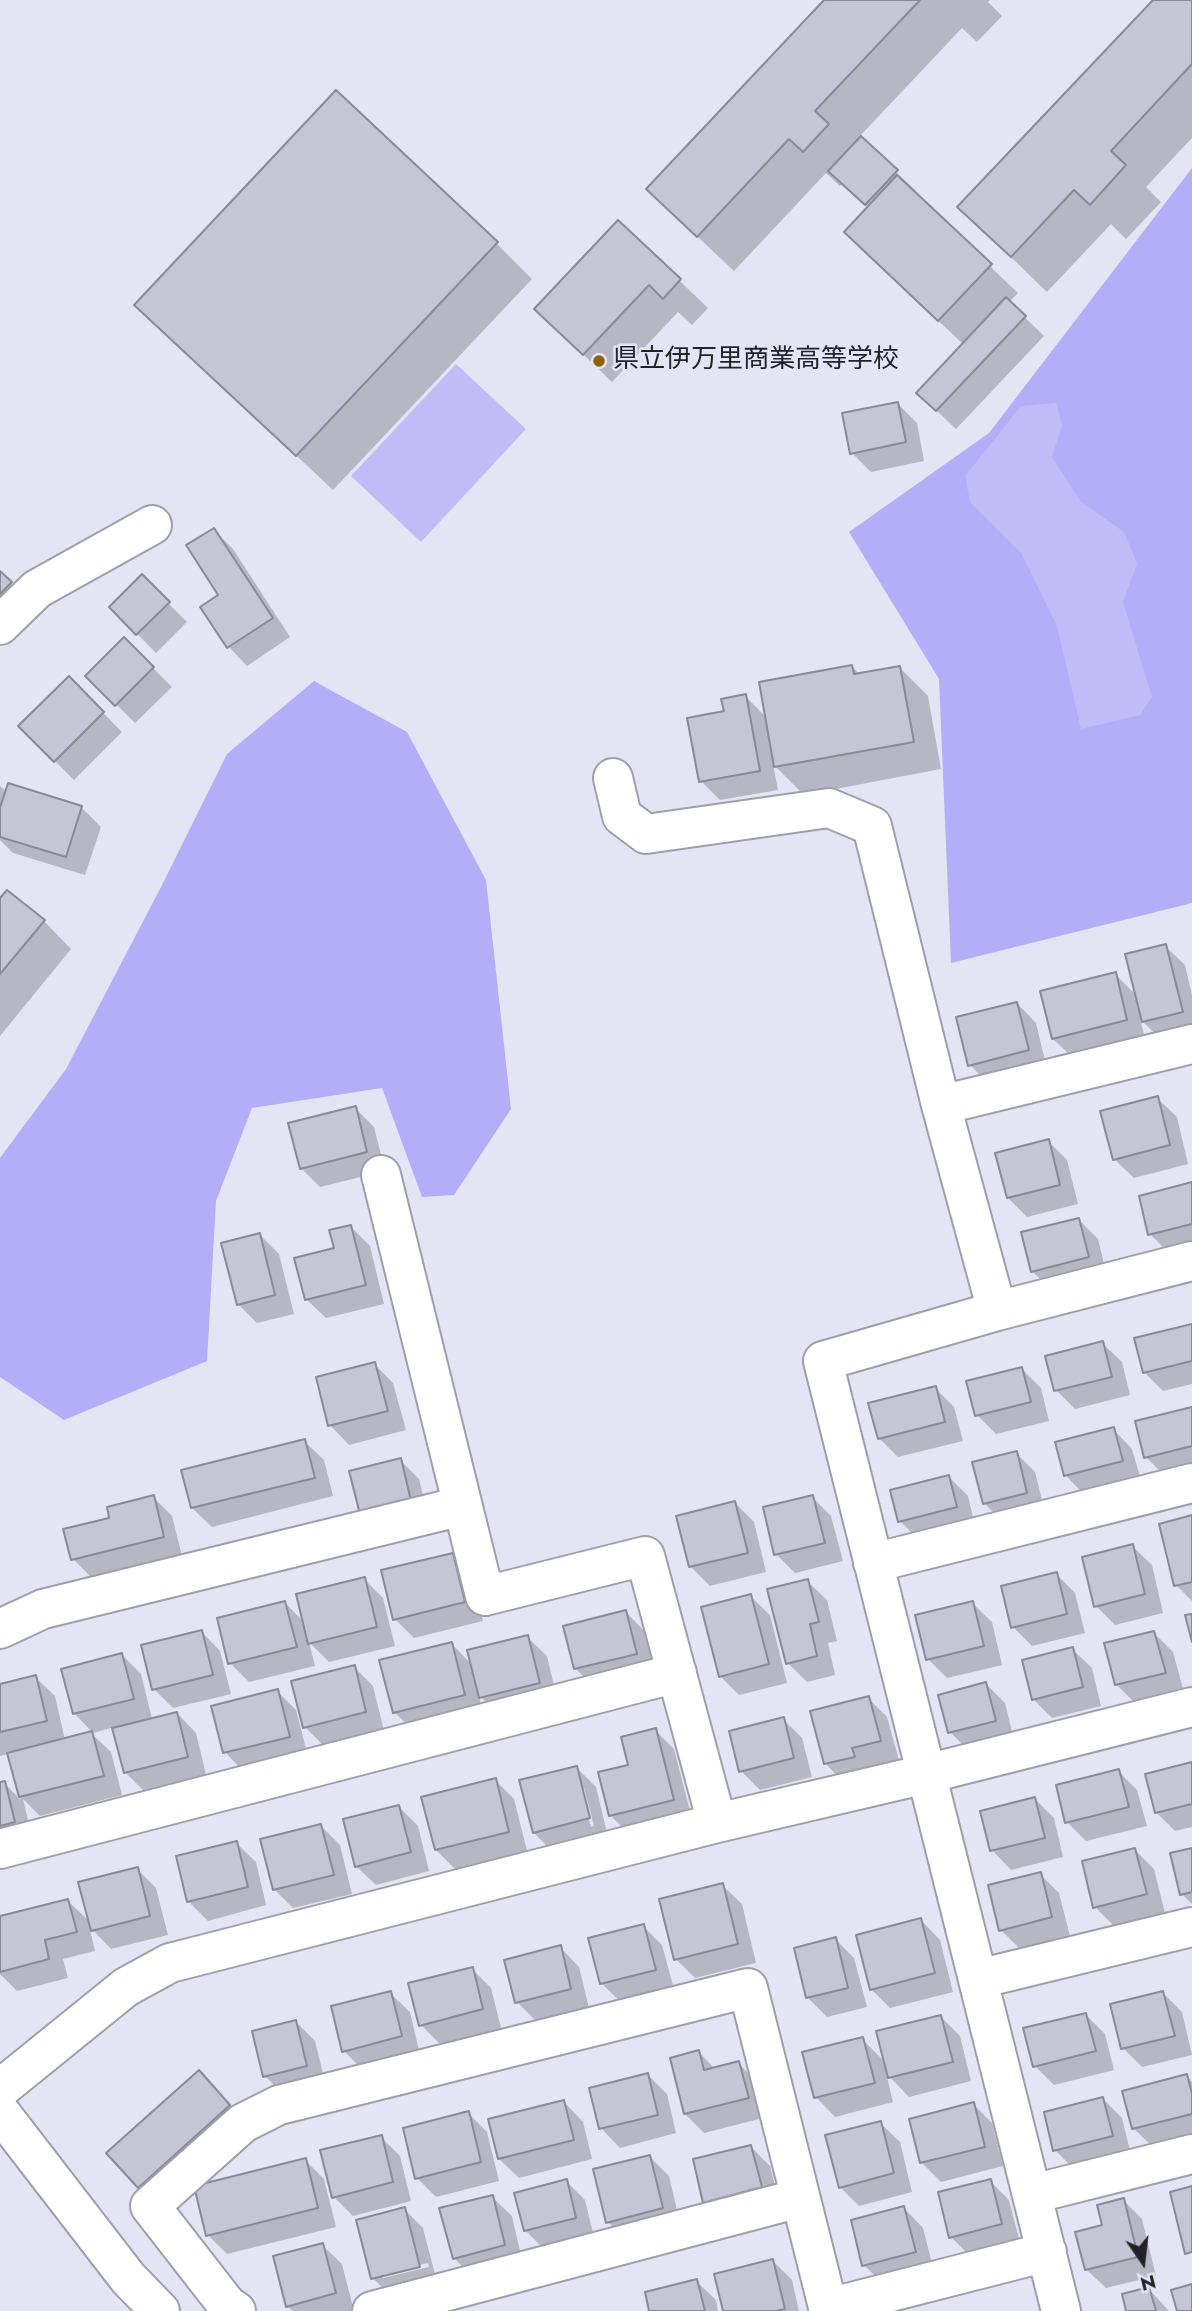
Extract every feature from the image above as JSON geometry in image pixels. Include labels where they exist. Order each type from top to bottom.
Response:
[{"type":"street","points":[[0,625],[37,589],[152,525]]},
{"type":"street","points":[[613,778],[622,816],[646,834],[830,808],[872,826],[941,1105],[997,1311]]},
{"type":"street","points":[[941,1105],[1192,1044]]},
{"type":"street","points":[[381,1175],[485,1596],[645,1556],[717,1823]]},
{"type":"street","points":[[1061,2311],[823,1361],[997,1311],[1192,1261]]},
{"type":"street","points":[[873,1563],[1192,1483]]},
{"type":"street","points":[[0,1629],[43,1609],[462,1506]]},
{"type":"street","points":[[0,1849],[677,1673]]},
{"type":"street","points":[[0,2090],[126,1987],[170,1963],[717,1823],[1192,1707]]},
{"type":"street","points":[[978,1979],[1192,1927]]},
{"type":"street","points":[[236,2311],[228,2305],[150,2206],[243,2123],[279,2105],[748,1988],[828,2309],[1046,2252]]},
{"type":"street","points":[[0,2112],[128,2278],[160,2311]]},
{"type":"street","points":[[1032,2194],[1192,2154]]},
{"type":"street","points":[[372,2311],[800,2198]]},
{"type":"shaded area","points":[[1192,168],[1192,903],[951,963],[939,679],[849,532],[989,433]]},
{"type":"shaded area","points":[[456,364],[526,429],[421,542],[351,476]]},
{"type":"shaded area","points":[[1056,403],[1062,425],[1052,457],[1081,502],[1124,532],[1137,563],[1123,602],[1152,697],[1140,715],[1081,729],[1057,626],[1021,553],[970,502],[965,476],[1021,406]]},
{"type":"shaded area","points":[[314,681],[407,732],[486,880],[511,1109],[454,1195],[422,1197],[382,1088],[252,1108],[216,1201],[207,1361],[64,1420],[0,1377],[0,1158],[66,1069],[227,754]]},
{"type":"building","points":[[824,0],[920,0],[815,111],[829,124],[803,152],[789,139],[697,237],[646,189]]},
{"type":"building","points":[[1153,0],[1192,0],[1192,64],[1111,151],[1126,165],[1090,205],[1074,190],[1011,257],[957,207]]},
{"type":"building","points":[[336,90],[498,242],[296,456],[134,305]]},
{"type":"building","points":[[861,136],[898,170],[865,205],[828,171]]},
{"type":"building","points":[[897,175],[992,264],[938,321],[844,232]]},
{"type":"building","points":[[618,220],[681,279],[663,299],[649,285],[583,355],[534,309]]},
{"type":"building","points":[[1006,297],[1026,316],[936,411],[916,393]]},
{"type":"building","points":[[898,402],[906,442],[850,454],[842,413]]},
{"type":"building","points":[[214,528],[273,618],[227,648],[200,607],[218,595],[186,545]]},
{"type":"building","points":[[0,571],[12,582],[0,594]]},
{"type":"building","points":[[142,574],[170,602],[136,635],[109,607]]},
{"type":"building","points":[[124,637],[154,667],[115,706],[85,676]]},
{"type":"building","points":[[852,665],[854,674],[900,666],[914,742],[774,767],[759,682]]},
{"type":"building","points":[[69,676],[104,712],[54,762],[18,726]]},
{"type":"building","points":[[746,694],[760,771],[699,782],[687,718],[724,711],[721,699]]},
{"type":"building","points":[[8,783],[82,806],[66,857],[0,837],[0,808]]},
{"type":"building","points":[[7,890],[45,920],[0,974],[0,898]]},
{"type":"building","points":[[1166,944],[1183,1012],[1142,1022],[1125,954]]},
{"type":"building","points":[[1116,972],[1127,1020],[1052,1039],[1040,991]]},
{"type":"building","points":[[1017,1002],[1029,1050],[968,1066],[956,1017]]},
{"type":"building","points":[[1158,1096],[1170,1145],[1113,1160],[1100,1111]]},
{"type":"building","points":[[356,1106],[367,1152],[300,1169],[288,1123]]},
{"type":"building","points":[[1049,1139],[1060,1185],[1007,1198],[995,1153]]},
{"type":"building","points":[[1192,1182],[1192,1224],[1148,1235],[1139,1196]]},
{"type":"building","points":[[1079,1218],[1089,1257],[1031,1272],[1021,1232]]},
{"type":"building","points":[[351,1225],[366,1285],[305,1300],[294,1258],[334,1248],[329,1230]]},
{"type":"building","points":[[260,1233],[275,1295],[237,1305],[221,1243]]},
{"type":"building","points":[[1192,1324],[1192,1361],[1143,1373],[1134,1338]]},
{"type":"building","points":[[1103,1341],[1112,1377],[1054,1391],[1045,1356]]},
{"type":"building","points":[[375,1362],[388,1411],[328,1426],[316,1377]]},
{"type":"building","points":[[1022,1367],[1031,1402],[975,1416],[966,1381]]},
{"type":"building","points":[[936,1386],[945,1422],[878,1439],[868,1403]]},
{"type":"building","points":[[1192,1407],[1192,1446],[1144,1458],[1135,1421]]},
{"type":"building","points":[[1114,1427],[1123,1461],[1064,1476],[1055,1442]]},
{"type":"building","points":[[305,1439],[315,1478],[191,1508],[181,1470]]},
{"type":"building","points":[[1017,1451],[1027,1493],[983,1504],[972,1462]]},
{"type":"building","points":[[401,1458],[411,1501],[360,1514],[349,1471]]},
{"type":"building","points":[[949,1475],[957,1507],[898,1522],[890,1490]]},
{"type":"building","points":[[154,1495],[164,1537],[71,1560],[63,1529],[109,1518],[107,1507]]},
{"type":"building","points":[[813,1495],[825,1543],[774,1555],[763,1507]]},
{"type":"building","points":[[735,1501],[748,1553],[689,1567],[676,1516]]},
{"type":"building","points":[[1192,1515],[1192,1582],[1174,1586],[1159,1524]]},
{"type":"building","points":[[1133,1544],[1145,1594],[1094,1607],[1082,1557]]},
{"type":"building","points":[[453,1553],[465,1602],[393,1620],[381,1570]]},
{"type":"building","points":[[1057,1572],[1067,1614],[1011,1628],[1001,1586]]},
{"type":"building","points":[[365,1577],[377,1627],[308,1644],[296,1594]]},
{"type":"building","points":[[808,1579],[819,1622],[810,1624],[817,1656],[786,1664],[767,1589]]},
{"type":"building","points":[[751,1594],[769,1664],[719,1677],[701,1607]]},
{"type":"building","points":[[285,1601],[297,1647],[228,1664],[217,1618]]},
{"type":"building","points":[[973,1601],[984,1646],[926,1660],[915,1615]]},
{"type":"building","points":[[626,1610],[637,1654],[574,1669],[563,1626]]},
{"type":"building","points":[[1192,1614],[1192,1642],[1185,1615]]},
{"type":"building","points":[[202,1630],[213,1675],[152,1690],[141,1645]]},
{"type":"building","points":[[1154,1631],[1166,1673],[1115,1685],[1104,1643]]},
{"type":"building","points":[[528,1635],[540,1683],[479,1698],[467,1650]]},
{"type":"building","points":[[452,1642],[465,1695],[393,1713],[379,1660]]},
{"type":"building","points":[[1073,1647],[1083,1687],[1032,1700],[1022,1660]]},
{"type":"building","points":[[122,1653],[134,1699],[73,1714],[61,1669]]},
{"type":"building","points":[[355,1665],[366,1712],[303,1728],[291,1681]]},
{"type":"building","points":[[36,1675],[47,1721],[0,1732],[0,1684]]},
{"type":"building","points":[[986,1682],[996,1721],[948,1733],[938,1695]]},
{"type":"building","points":[[278,1689],[290,1737],[223,1753],[211,1706]]},
{"type":"building","points":[[869,1696],[881,1741],[852,1748],[855,1757],[824,1764],[810,1711]]},
{"type":"building","points":[[177,1712],[188,1757],[124,1773],[112,1728]]},
{"type":"building","points":[[784,1717],[794,1758],[739,1772],[729,1731]]},
{"type":"building","points":[[656,1728],[674,1800],[609,1816],[598,1772],[628,1765],[621,1737]]},
{"type":"building","points":[[92,1731],[104,1776],[19,1797],[7,1753]]},
{"type":"building","points":[[1192,1762],[1192,1804],[1155,1813],[1145,1774]]},
{"type":"building","points":[[577,1766],[590,1818],[533,1833],[519,1780]]},
{"type":"building","points":[[1119,1769],[1129,1807],[1065,1823],[1056,1785]]},
{"type":"building","points":[[496,1778],[509,1832],[435,1850],[421,1797]]},
{"type":"building","points":[[5,1781],[15,1822],[0,1826],[0,1782]]},
{"type":"building","points":[[1035,1797],[1045,1838],[990,1851],[980,1811]]},
{"type":"building","points":[[399,1805],[411,1852],[355,1867],[343,1819]]},
{"type":"building","points":[[321,1824],[334,1875],[273,1890],[260,1839]]},
{"type":"building","points":[[237,1841],[248,1887],[187,1902],[176,1856]]},
{"type":"building","points":[[1135,1848],[1147,1894],[1093,1908],[1082,1861]]},
{"type":"building","points":[[1192,1848],[1192,1892],[1180,1895],[1170,1853]]},
{"type":"building","points":[[138,1867],[150,1916],[91,1931],[78,1882]]},
{"type":"building","points":[[1041,1872],[1052,1917],[999,1931],[988,1885]]},
{"type":"building","points":[[723,1883],[738,1944],[674,1960],[659,1899]]},
{"type":"building","points":[[68,1899],[77,1932],[45,1940],[49,1959],[0,1972],[0,1916]]},
{"type":"building","points":[[921,1918],[935,1973],[870,1990],[856,1935]]},
{"type":"building","points":[[644,1924],[656,1970],[600,1984],[588,1938]]},
{"type":"building","points":[[836,1937],[848,1988],[806,1998],[794,1948]]},
{"type":"building","points":[[561,1945],[571,1989],[515,2003],[504,1960]]},
{"type":"building","points":[[473,1967],[483,2009],[419,2026],[408,1983]]},
{"type":"building","points":[[391,1991],[402,2036],[342,2052],[331,2006]]},
{"type":"building","points":[[1163,1991],[1175,2036],[1121,2049],[1110,2004]]},
{"type":"building","points":[[1086,2013],[1096,2051],[1033,2067],[1023,2028]]},
{"type":"building","points":[[941,2015],[953,2062],[888,2078],[876,2031]]},
{"type":"building","points":[[296,2020],[307,2066],[263,2077],[252,2031]]},
{"type":"building","points":[[863,2037],[875,2083],[814,2098],[802,2052]]},
{"type":"building","points":[[699,2050],[704,2070],[739,2061],[749,2098],[684,2114],[670,2058]]},
{"type":"building","points":[[199,2070],[230,2105],[138,2188],[106,2153]]},
{"type":"building","points":[[648,2073],[658,2115],[599,2129],[589,2088]]},
{"type":"building","points":[[1187,2074],[1192,2094],[1192,2114],[1132,2129],[1122,2091]]},
{"type":"building","points":[[1103,2097],[1113,2136],[1053,2151],[1044,2112]]},
{"type":"building","points":[[564,2100],[574,2140],[498,2159],[488,2119]]},
{"type":"building","points":[[974,2102],[985,2147],[920,2163],[909,2119]]},
{"type":"building","points":[[469,2111],[481,2162],[415,2179],[403,2128]]},
{"type":"building","points":[[881,2121],[894,2173],[839,2188],[825,2135]]},
{"type":"building","points":[[382,2135],[393,2182],[332,2198],[320,2150]]},
{"type":"building","points":[[751,2145],[762,2187],[703,2203],[693,2159]]},
{"type":"building","points":[[650,2155],[663,2208],[606,2223],[593,2169]]},
{"type":"building","points":[[306,2158],[318,2208],[206,2236],[194,2186]]},
{"type":"building","points":[[567,2179],[576,2218],[524,2231],[514,2193]]},
{"type":"building","points":[[991,2179],[1002,2224],[949,2238],[938,2192]]},
{"type":"building","points":[[1192,2186],[1192,2252],[1185,2254],[1170,2192]]},
{"type":"building","points":[[493,2195],[505,2245],[453,2259],[439,2208]]},
{"type":"building","points":[[1124,2198],[1138,2257],[1085,2270],[1075,2232],[1102,2225],[1097,2205]]},
{"type":"building","points":[[904,2206],[916,2252],[862,2266],[851,2220]]},
{"type":"building","points":[[405,2207],[420,2267],[371,2279],[356,2220]]},
{"type":"building","points":[[323,2243],[336,2293],[286,2307],[273,2256]]},
{"type":"building","points":[[773,2259],[785,2309],[723,2311],[714,2274]]},
{"type":"building","points":[[697,2279],[705,2311],[649,2311],[645,2292]]},
{"type":"building","points":[[1192,2284],[1192,2311],[1177,2311],[1171,2290]]},
{"type":"building","points":[[1149,2287],[1156,2311],[1126,2311],[1122,2294]]},
{"type":"place","name":"県立伊万里商業高等学校","points":[[599,361]]}]
